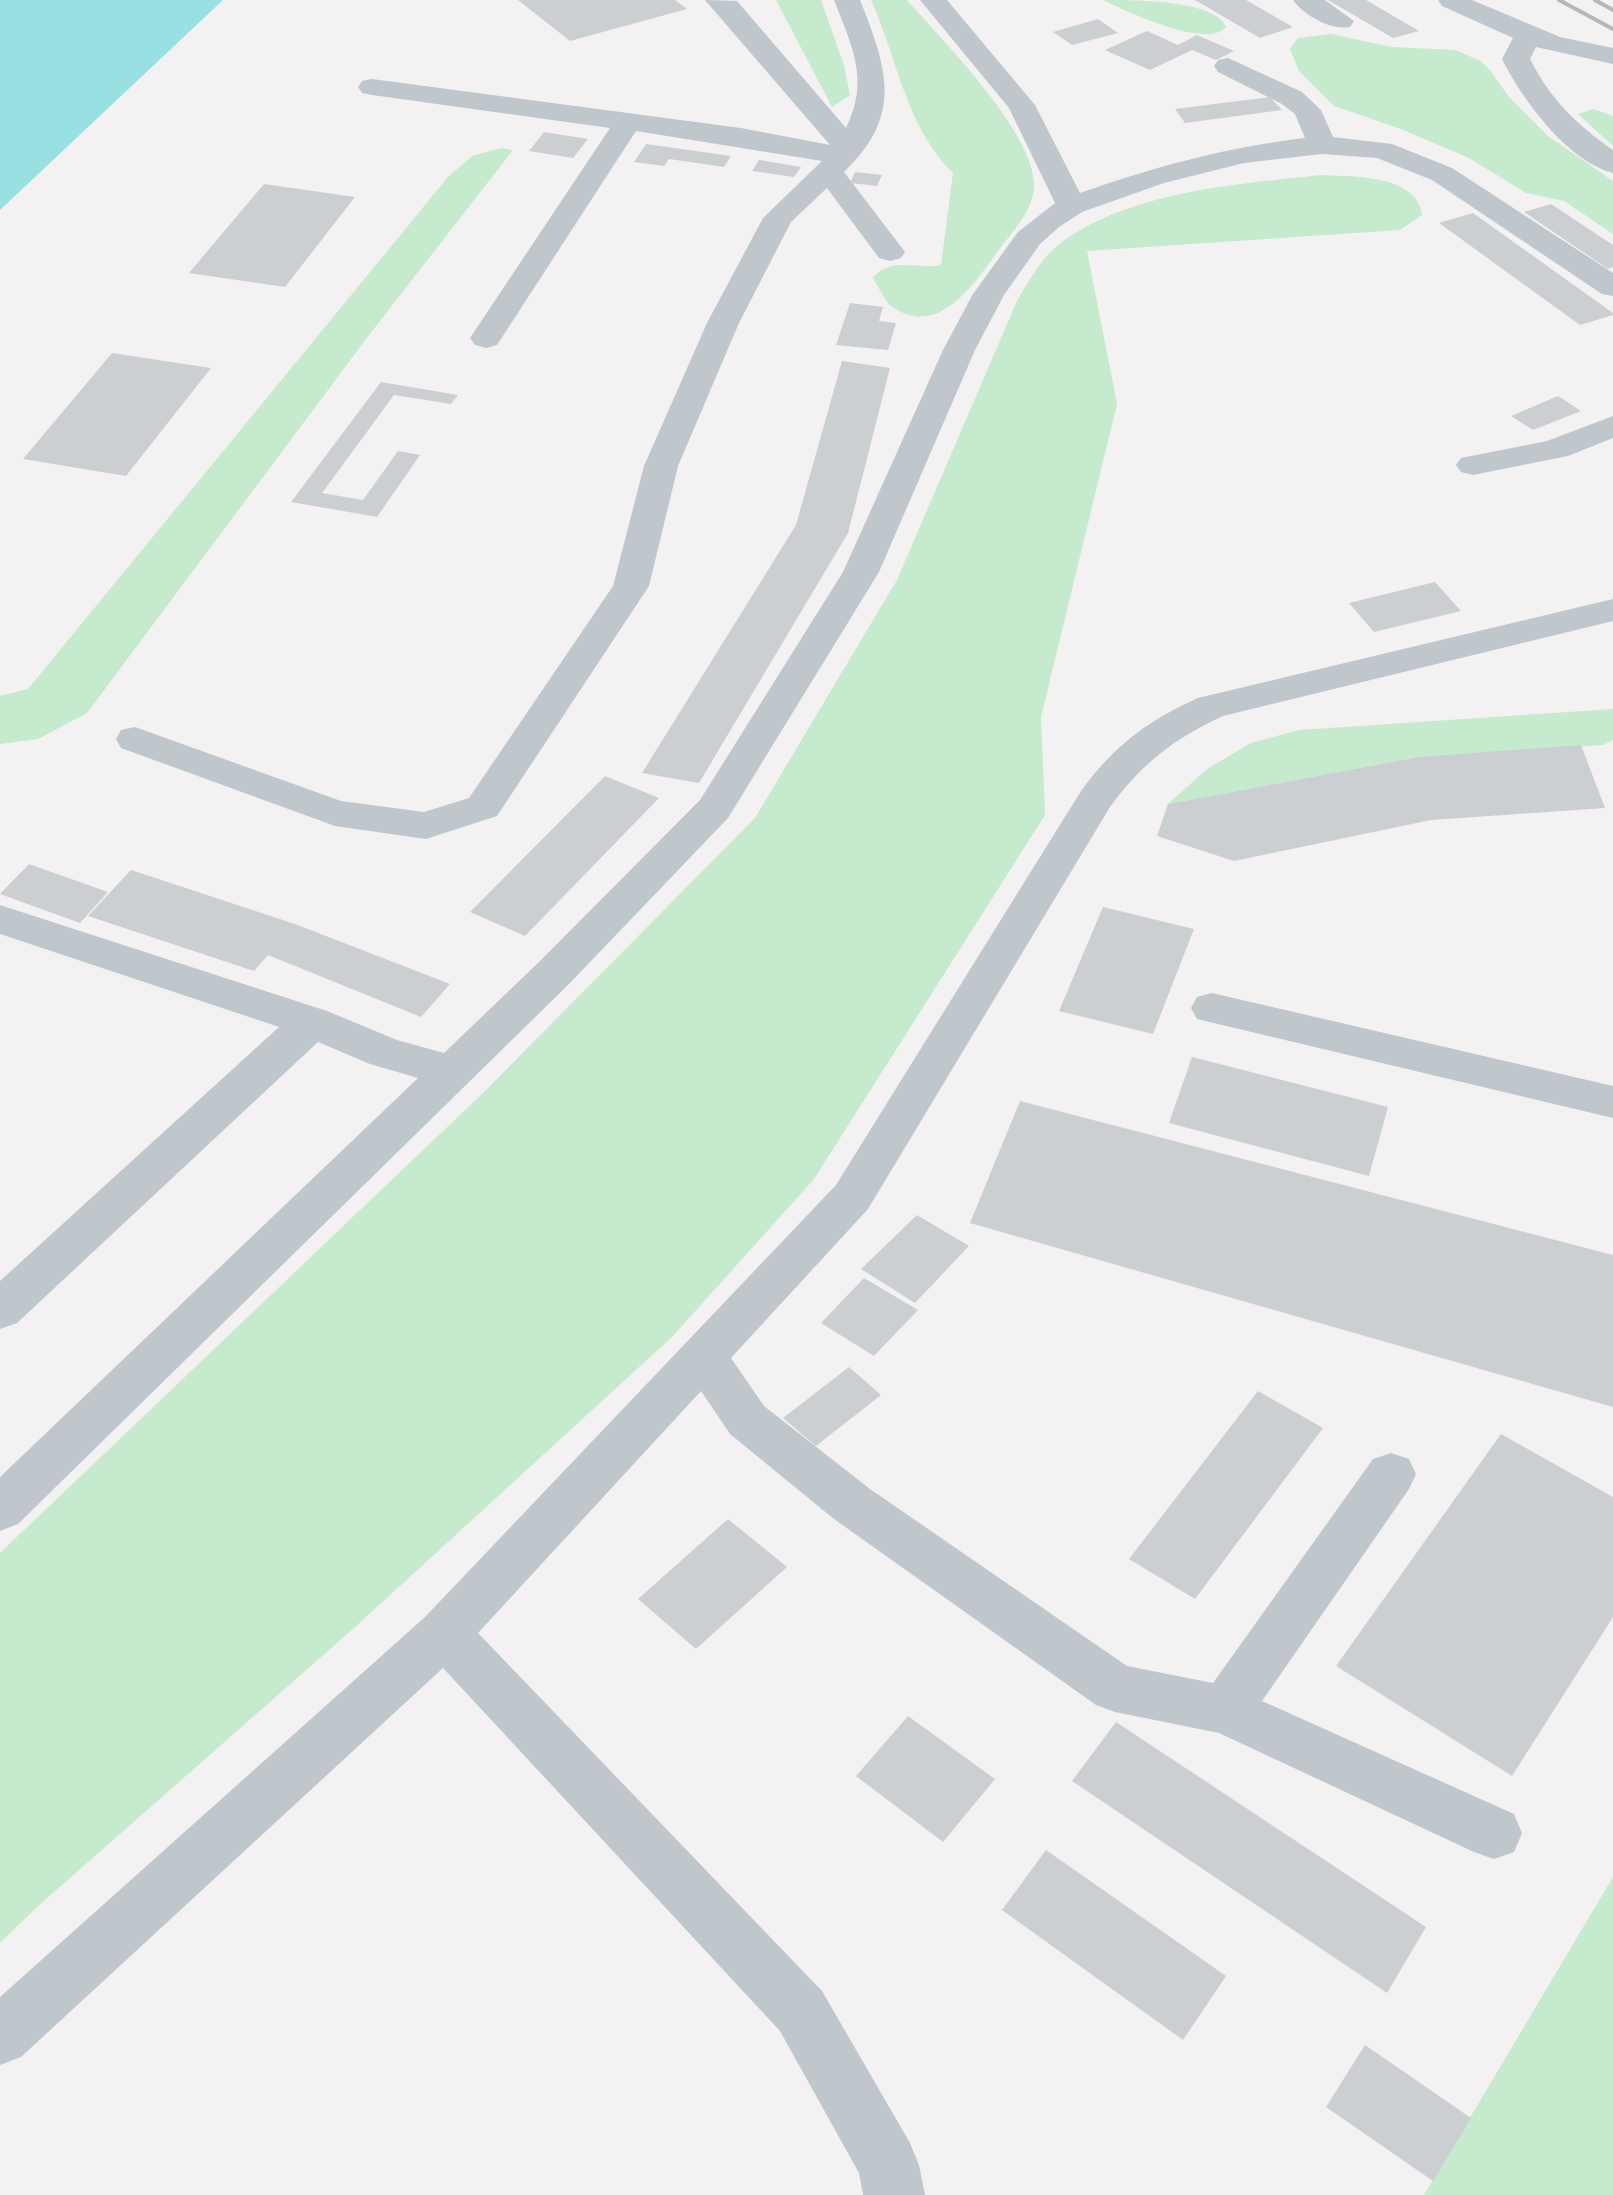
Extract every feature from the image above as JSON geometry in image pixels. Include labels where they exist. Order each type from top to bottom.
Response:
[{"type":"street","points":[[718,0],[728,7],[841,159],[890,252]]},
{"type":"street","points":[[135,739],[335,813],[426,826],[483,807],[631,586],[661,466],[723,323],[778,218],[841,159],[865,126],[874,96],[872,65],[847,0]]},
{"type":"street","points":[[933,0],[1021,105],[1071,206]]},
{"type":"street","points":[[1306,0],[1341,21]]},
{"type":"street","points":[[1451,0],[1528,35],[1607,65]]},
{"type":"street","points":[[1528,35],[1516,59],[1532,94],[1560,125],[1613,164]]},
{"type":"street","points":[[1228,66],[1292,98],[1307,110],[1322,145]]},
{"type":"street","points":[[372,87],[741,137],[841,159]]},
{"type":"street","points":[[486,338],[627,123]]},
{"type":"street","points":[[0,1509],[554,973],[714,809],[861,572],[959,350],[989,294],[1029,238],[1071,206],[1154,177],[1243,154],[1322,145],[1382,150],[1442,174],[1613,287]]},
{"type":"street","points":[[1473,465],[1556,449],[1613,426]]},
{"type":"street","points":[[0,2036],[444,1633],[852,1197],[1095,800],[1116,770],[1140,745],[1169,724],[1211,707],[1613,610]]},
{"type":"street","points":[[0,919],[312,1022],[385,1053],[452,1071]]},
{"type":"street","points":[[1212,1008],[1613,1102]]},
{"type":"street","points":[[0,1310],[312,1022]]},
{"type":"street","points":[[704,1357],[747,1420],[852,1504],[1115,1688],[1225,1710],[1494,1833]]},
{"type":"street","points":[[1225,1710],[1391,1474]]},
{"type":"street","points":[[444,1633],[801,2011],[888,2165],[894,2195]]},
{"type":"green space","points":[[776,0],[821,0],[844,65],[850,95],[832,107]]},
{"type":"green space","points":[[871,0],[907,0],[941,38],[1002,112],[1029,162],[1034,183],[1031,202],[1022,219],[979,277],[955,302],[926,316],[911,315],[891,306],[873,278],[888,267],[941,265],[953,173],[937,155],[913,113]]},
{"type":"green space","points":[[1103,0],[1173,3],[1207,11],[1226,27],[1216,33],[1185,31]]},
{"type":"green space","points":[[1331,34],[1392,47],[1456,50],[1480,61],[1509,97],[1548,136],[1613,181],[1613,234],[1564,201],[1526,193],[1469,158],[1401,129],[1334,106],[1299,71],[1290,49],[1298,38]]},
{"type":"green space","points":[[1593,109],[1613,116],[1613,146],[1578,114]]},
{"type":"green space","points":[[501,148],[513,150],[369,335],[87,713],[38,739],[0,744],[0,696],[28,689],[448,177],[472,156]]},
{"type":"green space","points":[[1322,175],[1382,180],[1396,185],[1409,192],[1418,202],[1422,215],[1400,230],[1087,251],[1117,404],[1041,717],[1045,815],[814,1179],[672,1337],[354,1628],[0,1943],[0,1553],[484,1092],[755,818],[897,580],[1017,301],[1048,254],[1090,225],[1120,211],[1153,201],[1221,187]]},
{"type":"green space","points":[[1613,709],[1613,740],[1603,745],[1418,757],[1168,804],[1207,769],[1251,743],[1299,730]]},
{"type":"green space","points":[[1613,1877],[1613,2195],[1424,2195]]},
{"type":"water","points":[[0,0],[223,0],[0,210]]},
{"type":"building","points":[[518,0],[675,0],[687,9],[570,41]]},
{"type":"building","points":[[1195,0],[1246,0],[1293,27],[1260,38]]},
{"type":"building","points":[[1328,0],[1366,0],[1419,31],[1393,38]]},
{"type":"building","points":[[1098,19],[1118,33],[1072,45],[1053,32]]},
{"type":"building","points":[[1147,31],[1178,45],[1197,35],[1234,51],[1216,60],[1192,50],[1150,70],[1105,50]]},
{"type":"building","points":[[1270,97],[1282,110],[1185,123],[1175,109]]},
{"type":"building","points":[[544,132],[588,139],[573,158],[529,151]]},
{"type":"building","points":[[646,144],[731,156],[724,167],[669,159],[664,166],[634,162]]},
{"type":"building","points":[[759,160],[801,167],[794,177],[752,171]]},
{"type":"building","points":[[855,172],[882,175],[877,186],[850,183]]},
{"type":"building","points":[[264,184],[355,197],[285,287],[189,273]]},
{"type":"building","points":[[1551,204],[1613,245],[1613,267],[1608,269],[1524,212]]},
{"type":"building","points":[[1473,213],[1613,315],[1580,325],[1439,223]]},
{"type":"building","points":[[850,303],[883,307],[879,321],[896,323],[888,350],[836,345]]},
{"type":"building","points":[[112,353],[211,368],[126,476],[23,459]]},
{"type":"building","points":[[842,361],[890,368],[848,533],[699,783],[642,773],[796,525]]},
{"type":"building","points":[[381,382],[458,395],[451,404],[394,395],[322,493],[363,500],[398,451],[420,455],[377,517],[291,502]]},
{"type":"building","points":[[1558,396],[1581,411],[1533,430],[1511,416]]},
{"type":"building","points":[[1435,582],[1461,611],[1374,632],[1349,603]]},
{"type":"building","points":[[1581,745],[1605,808],[1431,820],[1234,861],[1157,836],[1168,804],[1418,757]]},
{"type":"building","points":[[605,776],[659,798],[525,936],[470,912]]},
{"type":"building","points":[[29,864],[108,892],[80,923],[0,894]]},
{"type":"building","points":[[131,870],[295,924],[450,984],[421,1017],[268,955],[254,971],[88,916]]},
{"type":"building","points":[[1103,907],[1194,929],[1153,1034],[1059,1011]]},
{"type":"building","points":[[1192,1057],[1388,1107],[1369,1176],[1169,1123]]},
{"type":"building","points":[[1020,1101],[1613,1255],[1613,1407],[970,1223]]},
{"type":"building","points":[[917,1215],[969,1246],[915,1303],[861,1269]]},
{"type":"building","points":[[864,1278],[918,1310],[874,1356],[821,1323]]},
{"type":"building","points":[[849,1367],[881,1395],[816,1446],[783,1418]]},
{"type":"building","points":[[1258,1391],[1323,1428],[1195,1599],[1129,1559]]},
{"type":"building","points":[[1501,1434],[1613,1497],[1613,1617],[1512,1776],[1336,1666]]},
{"type":"building","points":[[728,1519],[787,1567],[696,1649],[638,1599]]},
{"type":"building","points":[[908,1716],[995,1779],[943,1842],[856,1776]]},
{"type":"building","points":[[1116,1722],[1426,1927],[1387,1993],[1072,1781]]},
{"type":"building","points":[[1046,1850],[1226,1976],[1183,2040],[1002,1910]]},
{"type":"building","points":[[1365,2045],[1471,2118],[1433,2181],[1326,2107]]},
{"type":"railway","points":[[1559,0],[1613,29]]},
{"type":"railway","points":[[1595,0],[1613,10]]}]
